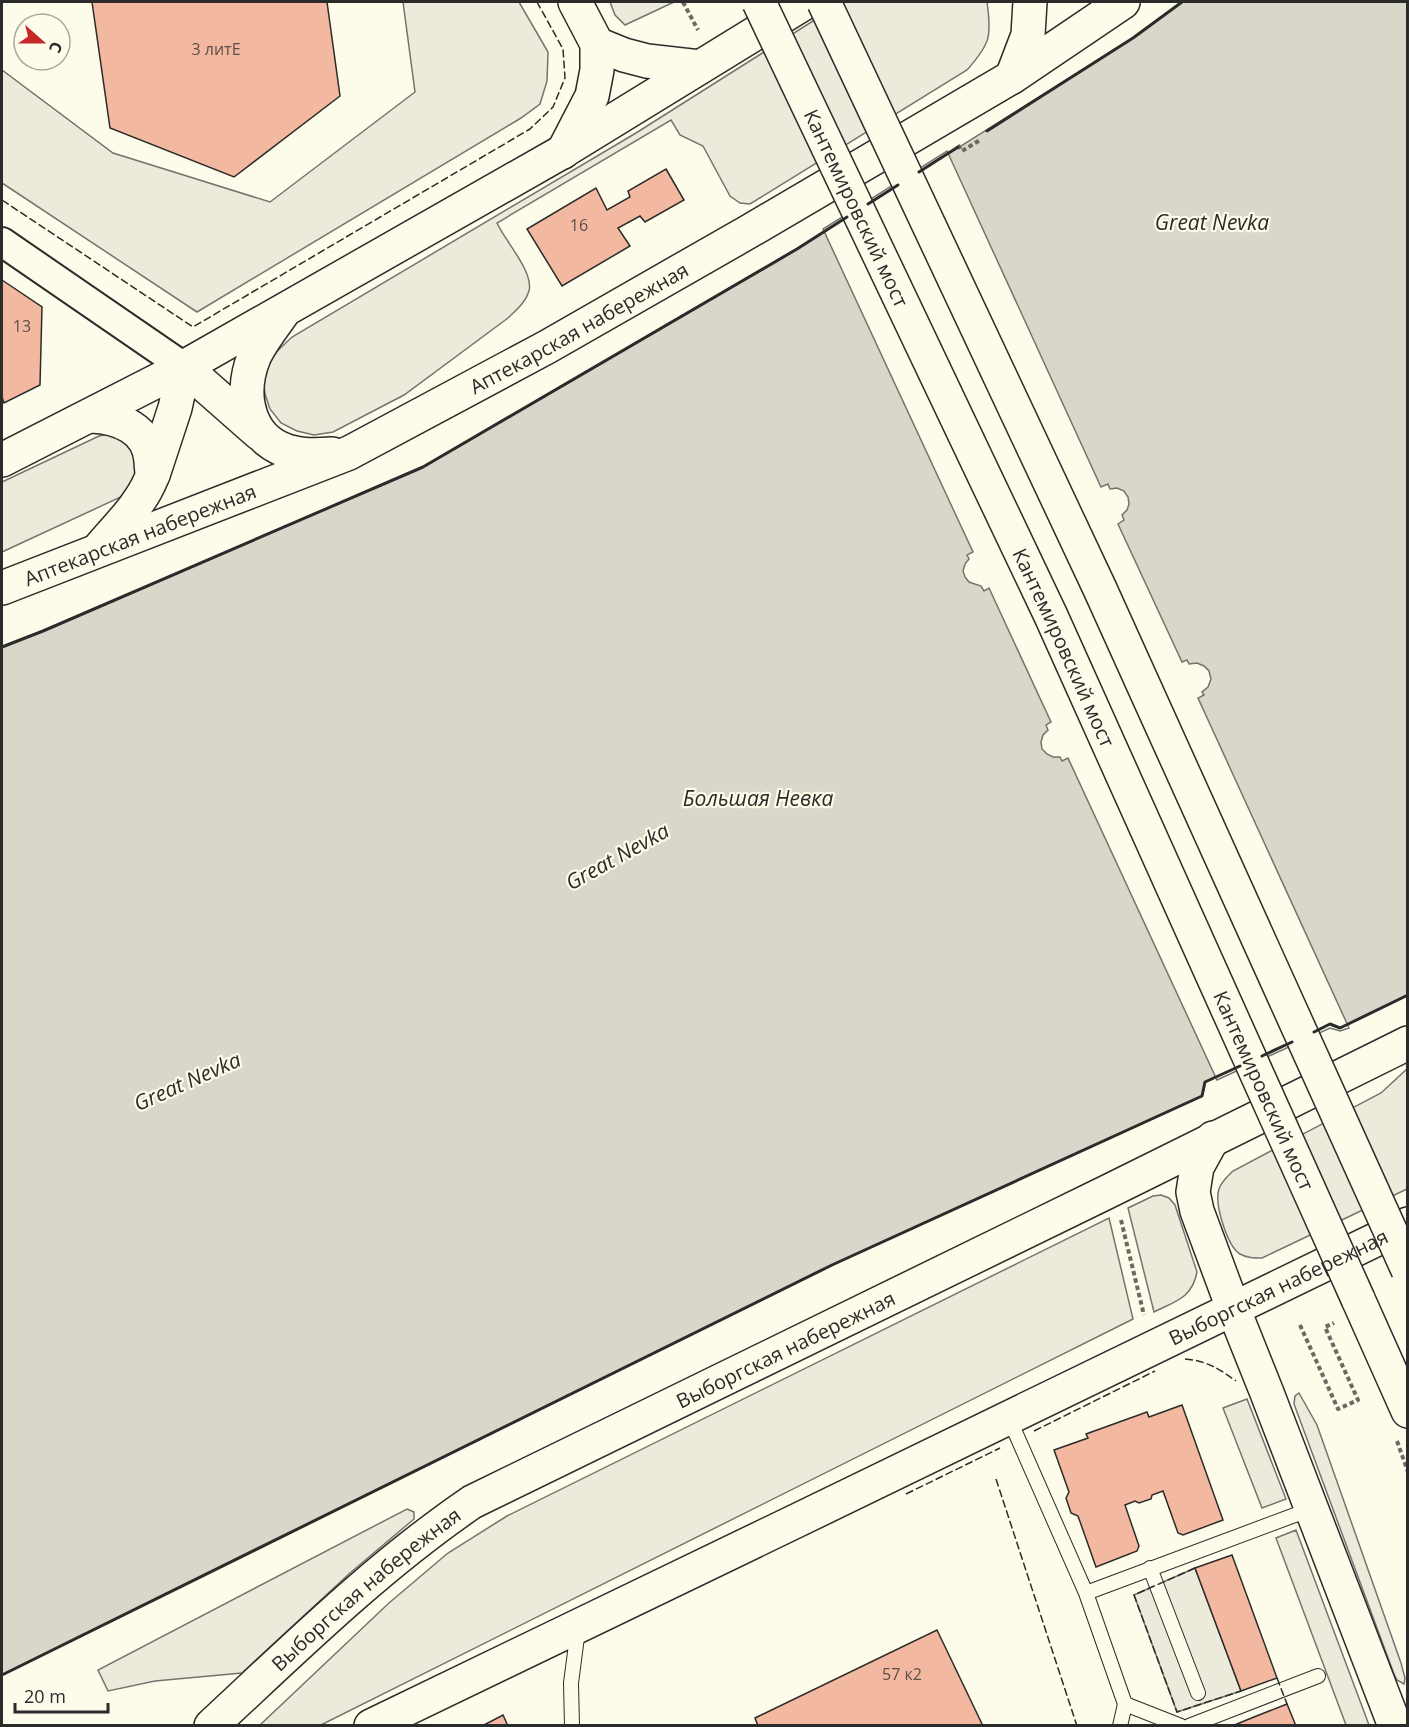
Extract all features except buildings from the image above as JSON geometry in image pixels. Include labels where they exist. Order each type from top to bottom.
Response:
[{"type":"main road","points":[[562,152],[592,96],[597,70],[597,44],[575,2]]},
{"type":"main road","name":"Кантемировский мост","points":[[759,2],[1051,616],[1407,1411]]},
{"type":"main road","points":[[2,460],[184,367],[562,152],[701,52],[806,2]]},
{"type":"main road","points":[[824,2],[1100,589],[1407,1270]]},
{"type":"main road","points":[[1012,77],[1028,35],[1030,2]]},
{"type":"main road","name":"Аптекарская набережная","points":[[2,588],[349,453],[547,347],[748,232],[1012,77],[1123,2]]},
{"type":"main road","points":[[597,44],[647,61],[701,52]]},
{"type":"main road","points":[[260,434],[248,407],[248,381],[254,357],[286,309]]},
{"type":"main road","points":[[184,367],[260,434],[281,448],[293,453],[317,455],[349,453]]},
{"type":"main road","points":[[97,551],[138,501],[152,477],[175,408],[184,367]]},
{"type":"main road","points":[[91,416],[119,420],[131,426],[143,437],[150,452],[152,477]]},
{"type":"main road","name":"Выборгская набережная","points":[[211,1725],[366,1584],[429,1531],[472,1502],[1407,1043]]},
{"type":"main road","points":[[1213,1138],[1197,1167],[1193,1192],[1197,1210],[1395,1725]]},
{"type":"main road","name":"Выборгская набережная","points":[[370,1725],[579,1627],[1008,1416],[1407,1224]]},
{"type":"street","points":[[2,242],[184,367]]},
{"type":"lane","points":[[1008,1416],[1086,1593],[1125,1704],[1120,1725]]},
{"type":"lane","points":[[1086,1593],[1311,1509]]},
{"type":"lane","points":[[1150,1568],[1198,1693]]},
{"type":"lane","points":[[572,1725],[571,1683],[579,1627]]},
{"type":"lane","points":[[1189,1725],[1318,1676]]},
{"type":"lane","points":[[1125,1704],[1181,1725]]},
{"type":"path","points":[[683,2],[701,52]]},
{"type":"path","points":[[962,152],[980,140]]},
{"type":"path","points":[[1120,1214],[1144,1315]]},
{"type":"path","points":[[1300,1325],[1338,1409],[1358,1400],[1328,1336]]},
{"type":"shaded area","points":[[403,2],[519,2],[548,52],[547,81],[540,104],[521,118],[197,312],[2,183],[2,70],[113,153],[270,202],[415,92]]},
{"type":"shaded area","points":[[610,2],[674,2],[625,25],[615,15]]},
{"type":"shaded area","points":[[843,2],[987,2],[988,39],[981,53],[967,70],[750,204],[740,203],[730,196],[703,146],[680,135],[671,120],[497,223],[527,275],[529,291],[526,299],[508,318],[404,395],[333,432],[314,435],[297,431],[281,423],[270,409],[263,376],[268,360],[292,337],[636,133]]},
{"type":"shaded area","points":[[112,433],[124,437],[142,466],[125,495],[2,552],[2,482],[99,436]]},
{"type":"shaded area","points":[[1407,1069],[1407,1189],[1262,1258],[1240,1254],[1226,1234],[1220,1214],[1218,1195],[1224,1180],[1233,1171],[1381,1093]]},
{"type":"shaded area","points":[[1161,1195],[1169,1198],[1175,1205],[1197,1272],[1191,1288],[1182,1298],[1154,1312],[1128,1208],[1153,1196]]},
{"type":"shaded area","points":[[1109,1218],[1133,1319],[321,1725],[260,1725],[389,1603],[448,1553],[507,1516]]},
{"type":"shaded area","points":[[1299,1393],[1317,1425],[1401,1663],[1405,1678],[1404,1684],[1397,1680],[1394,1674],[1294,1404],[1295,1396]]},
{"type":"shaded area","points":[[1247,1399],[1286,1499],[1262,1508],[1223,1408]]},
{"type":"shaded area","points":[[407,1509],[414,1512],[414,1519],[350,1573],[242,1673],[155,1681],[108,1691],[98,1670]]},
{"type":"shaded area","points":[[1296,1530],[1369,1725],[1346,1725],[1276,1538]]},
{"type":"shaded area","points":[[1195,1568],[1241,1691],[1177,1712],[1134,1595]]},
{"type":"water","name":"Большая Невка","points":[[1182,2],[1407,2],[1407,995],[1340,1028],[1330,1024],[1205,1082],[1202,1096],[832,1265],[2,1675],[2,647],[423,467],[797,249],[1133,38]]},
{"type":"pier","points":[[947,151],[1101,487],[1108,484],[1110,489],[1117,488],[1124,491],[1128,497],[1127,510],[1122,515],[1124,520],[1118,524],[1182,662],[1187,660],[1189,664],[1197,663],[1209,671],[1211,679],[1208,687],[1202,692],[1204,695],[1198,698],[1349,1028],[1340,1031],[1330,1028],[1217,1080],[1068,758],[1062,761],[1060,757],[1053,757],[1042,749],[1043,735],[1048,730],[1046,725],[1051,722],[989,588],[984,591],[981,586],[969,582],[965,577],[963,571],[969,559],[967,555],[973,552],[823,229]]},
{"type":"fence","points":[[2,200],[193,327],[530,129],[553,107],[565,78],[563,49],[537,2]]},
{"type":"fence","points":[[1185,1359],[1200,1361],[1212,1366],[1236,1381]]},
{"type":"fence","points":[[1034,1431],[1155,1371]]},
{"type":"fence","points":[[906,1494],[1000,1448]]},
{"type":"fence","points":[[996,1479],[1077,1726]]},
{"type":"fence","points":[[1195,1568],[1134,1595],[1177,1712],[1241,1691]]},
{"type":"fence","points":[[1277,1678],[1287,1704]]},
{"type":"wall","points":[[987,131],[1133,38],[1182,2]]},
{"type":"wall","points":[[919,172],[958,147]]},
{"type":"wall","points":[[868,204],[898,185]]},
{"type":"wall","points":[[2,647],[423,467],[797,249],[847,217]]},
{"type":"wall","points":[[1314,1032],[1330,1024],[1340,1028],[1408,995]]},
{"type":"wall","points":[[1262,1056],[1292,1042]]},
{"type":"wall","points":[[2,1675],[832,1265],[1202,1096],[1205,1082],[1240,1066]]},
{"type":"water label","name":"Great Nevka","points":[[1212,222]]},
{"type":"water label","name":"Great Nevka","points":[[617,856]]},
{"type":"water label","name":"Great Nevka","points":[[187,1081]]}]
